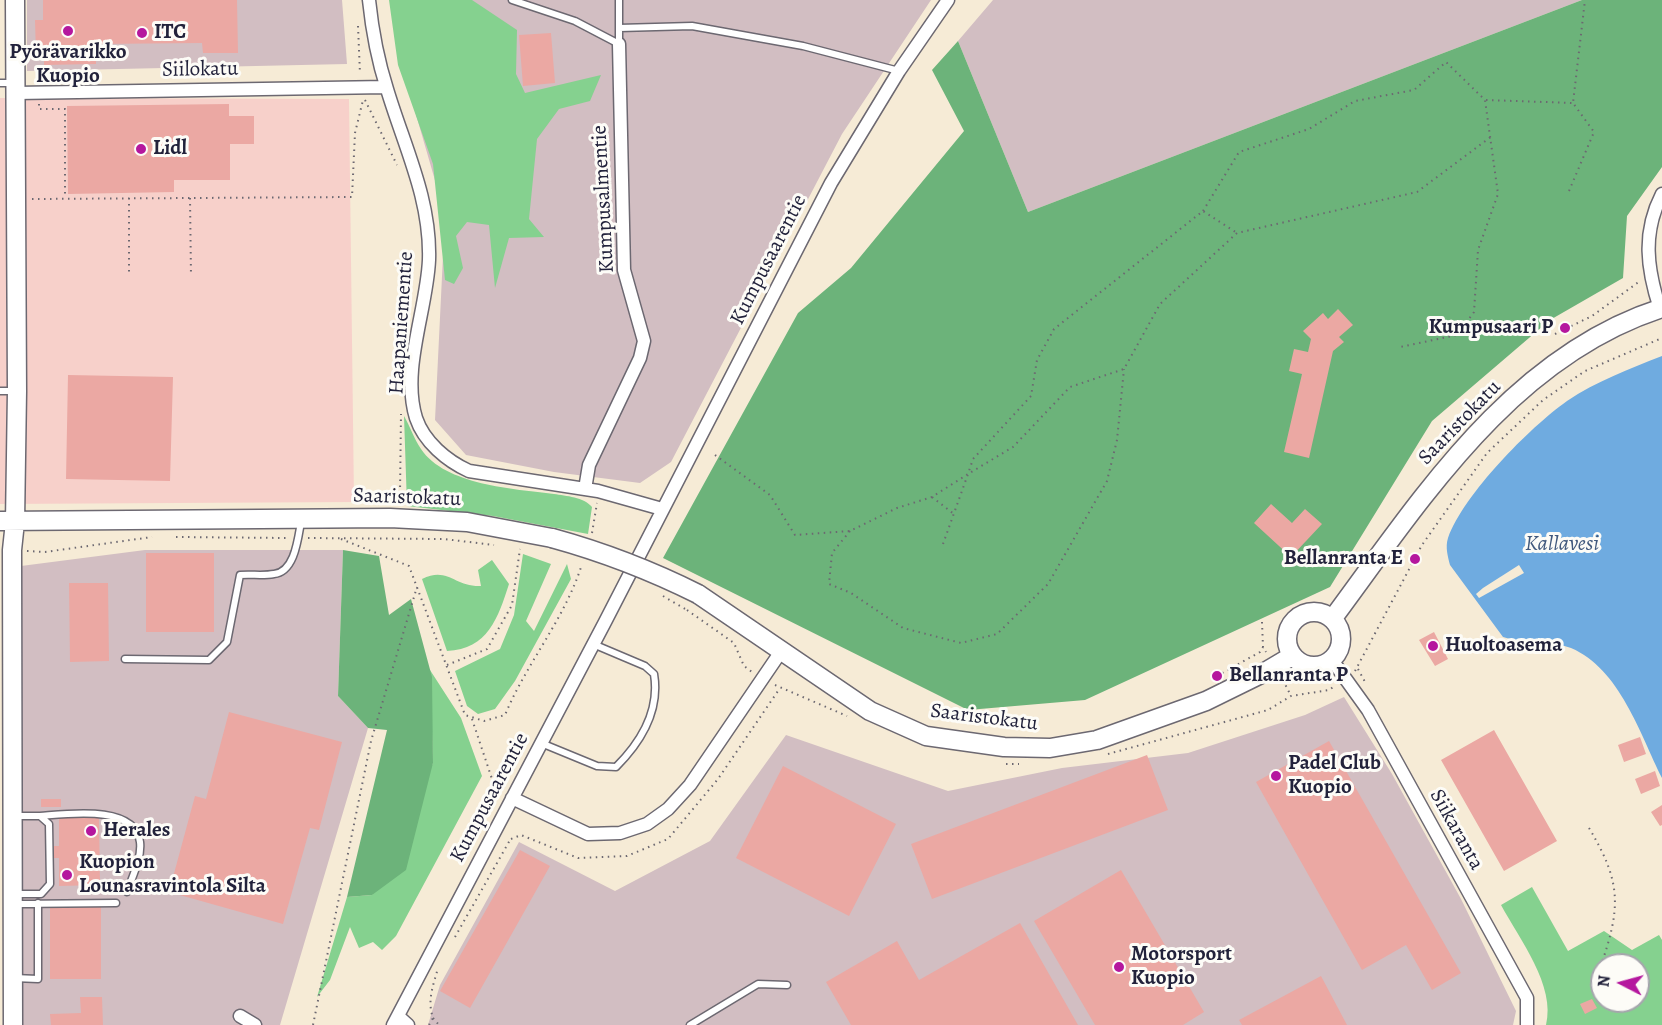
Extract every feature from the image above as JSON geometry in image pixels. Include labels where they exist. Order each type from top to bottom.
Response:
[{"type":"main road","points":[[13,1025],[12,550],[7,521],[16,199],[10,87],[15,0]]},
{"type":"main road","name":"Saaristokatu","points":[[1333,618],[1446,465],[1528,384],[1568,354],[1614,327],[1661,309]]},
{"type":"main road","name":"Saaristokatu","points":[[7,521],[390,518],[467,522],[552,538],[599,551],[646,568],[698,594],[870,711],[926,736],[1004,747],[1050,748],[1097,740],[1206,701],[1292,656]]},
{"type":"main road","points":[[1310,612],[1322,613],[1333,618],[1340,631],[1341,639],[1338,653],[1332,660],[1313,666],[1301,663],[1292,656],[1286,640],[1293,622],[1310,612]]},
{"type":"street","name":"Haapaniementie","points":[[369,0],[386,87],[423,196],[429,260],[415,348],[412,385],[416,417],[429,441],[454,464],[469,471],[591,490],[662,509]]},
{"type":"street","name":"Kumpusaarentie","points":[[396,1020],[831,183],[899,70],[948,0]]},
{"type":"street","name":"Kumpusalmentie","points":[[591,490],[589,465],[640,358],[644,341],[624,270],[618,44]]},
{"type":"street","name":"Siilokatu","points":[[10,87],[362,93],[386,87]]},
{"type":"street","points":[[1661,309],[1647,260],[1654,210],[1662,194]]},
{"type":"street","points":[[512,798],[588,834],[620,833],[647,824],[668,809],[690,785],[782,650]]},
{"type":"street","name":"Siikaranta","points":[[1332,660],[1368,710],[1527,998],[1527,1025]]},
{"type":"street","points":[[240,1016],[255,1025]]},
{"type":"street","points":[[396,1020],[408,1025]]},
{"type":"lane","points":[[512,0],[575,21],[618,44],[619,0]]},
{"type":"lane","points":[[619,28],[692,26],[803,46],[899,70]]},
{"type":"lane","points":[[125,659],[209,660],[227,642],[240,575],[277,574],[284,570],[291,562],[301,519]]},
{"type":"lane","points":[[541,743],[597,766],[616,767],[629,754],[642,734],[657,690],[654,674],[645,666],[593,644]]},
{"type":"lane","points":[[11,816],[108,815],[128,820],[136,830],[140,842],[139,855],[127,892]]},
{"type":"lane","points":[[11,899],[41,894],[50,884],[49,824],[40,816]]},
{"type":"lane","points":[[11,899],[38,903],[116,903]]},
{"type":"lane","points":[[13,978],[38,979],[38,903]]},
{"type":"lane","points":[[690,1025],[758,984],[787,985]]},
{"type":"path","points":[[1569,192],[1594,132],[1573,103],[1585,0]]},
{"type":"path","points":[[16,199],[352,197],[355,133],[362,93],[358,16]]},
{"type":"path","points":[[943,544],[973,459],[1031,396],[1037,360],[1054,329],[1203,211],[1239,152],[1309,129],[1355,101],[1414,90],[1446,62],[1485,99],[1492,136],[1498,194],[1478,250],[1474,312],[1457,335],[1400,346]]},
{"type":"path","points":[[362,93],[398,165]]},
{"type":"path","points":[[1485,99],[1573,103]]},
{"type":"path","points":[[39,109],[65,109],[65,199]]},
{"type":"path","points":[[850,531],[832,553],[829,584],[851,593],[903,628],[961,643],[997,634],[1048,584],[1107,481],[1117,440],[1124,369],[1160,304],[1237,233],[1417,192],[1492,136]]},
{"type":"path","points":[[129,198],[129,275]]},
{"type":"path","points":[[190,198],[191,276]]},
{"type":"path","points":[[1203,211],[1237,233]]},
{"type":"path","points":[[1555,334],[1592,316],[1610,304],[1633,283],[1650,277]]},
{"type":"path","points":[[1358,669],[1422,545],[1487,453],[1543,400],[1585,371],[1662,338]]},
{"type":"path","points":[[715,455],[770,495],[795,535],[850,531],[897,508],[932,497],[1013,447],[1070,387],[1124,369]]},
{"type":"path","points":[[400,493],[401,403]]},
{"type":"path","points":[[591,490],[591,536]]},
{"type":"path","points":[[932,497],[954,514]]},
{"type":"path","points":[[338,538],[409,566],[465,715],[484,721],[505,715],[512,698],[551,634],[585,556]]},
{"type":"path","points":[[447,665],[487,650],[512,605],[520,548]]},
{"type":"path","points":[[313,1025],[371,741],[417,587]]},
{"type":"path","points":[[687,610],[734,643],[744,666],[763,678],[856,720]]},
{"type":"path","points":[[1262,622],[1263,647]]},
{"type":"path","points":[[1101,756],[1268,710],[1292,696],[1329,690]]},
{"type":"path","points":[[1001,763],[1024,764]]},
{"type":"path","points":[[1589,828],[1611,871],[1616,890],[1612,928],[1604,953]]},
{"type":"path","points":[[439,1025],[433,1018],[429,1007],[430,994],[440,965]]},
{"type":"path","points":[[429,1025],[433,1018]]},
{"type":"shaded area","points":[[27,0],[342,0],[347,64],[27,71]]},
{"type":"shaded area","points":[[416,0],[931,0],[842,134],[671,462],[640,483],[554,472],[466,455],[435,420],[445,215],[406,80]]},
{"type":"shaded area","points":[[993,0],[1582,0],[1028,212],[958,41]]},
{"type":"shaded area","points":[[0,98],[349,99],[354,502],[0,504]]},
{"type":"shaded area","points":[[145,550],[343,550],[338,696],[368,728],[280,1025],[22,1025],[21,566]]},
{"type":"shaded area","points":[[1344,697],[1392,774],[1461,899],[1516,1011],[1513,1025],[428,1025],[440,985],[519,842],[615,891],[710,841],[786,735],[948,791],[1062,768],[1188,753],[1305,715]]},
{"type":"green space","points":[[389,0],[472,0],[517,30],[516,74],[525,93],[601,75],[590,101],[559,109],[537,139],[529,219],[544,237],[509,238],[495,288],[489,225],[467,222],[456,236],[463,268],[454,284],[445,280],[433,164],[398,65]]},
{"type":"green space","points":[[1582,0],[1662,0],[1662,167],[1627,216],[1623,278],[1550,320],[1432,421],[1330,587],[1085,700],[968,710],[663,558],[798,313],[851,268],[964,131],[932,70],[958,41],[1028,212]]},
{"type":"green space","points":[[404,416],[421,449],[446,471],[482,483],[569,496],[589,504],[592,507],[588,534],[493,516],[407,506]]},
{"type":"green space","points":[[343,550],[379,556],[389,615],[411,599],[432,677],[433,763],[406,870],[372,895],[347,897],[387,730],[368,728],[338,696]]},
{"type":"green space","points":[[523,554],[551,564],[526,621],[534,631],[567,564],[571,579],[515,681],[495,709],[478,714],[467,706],[455,671],[500,649],[514,615]]},
{"type":"green space","points":[[492,560],[509,584],[495,620],[482,638],[461,649],[447,651],[422,579],[438,575],[464,584],[481,586],[478,570]]},
{"type":"green space","points":[[430,670],[461,718],[482,776],[396,936],[382,950],[373,942],[359,948],[350,927],[330,980],[317,997],[347,897],[372,895],[433,763]]},
{"type":"green space","points":[[1532,887],[1568,951],[1604,931],[1632,950],[1659,935],[1662,940],[1662,1025],[1546,1025],[1548,1010],[1546,995],[1526,948],[1501,905]]},
{"type":"water","name":"Kallavesi","points":[[1662,356],[1662,778],[1627,704],[1603,671],[1588,658],[1571,648],[1503,637],[1450,565],[1447,545],[1456,521],[1483,482],[1517,445],[1552,413],[1590,387]]},
{"type":"pier","points":[[1519,565],[1524,573],[1479,598],[1476,594],[1483,588]]},
{"type":"building","points":[[43,0],[237,0],[238,53],[203,53],[202,43],[96,44],[96,64],[44,65],[44,54],[36,54],[35,20],[43,20]]},
{"type":"building","points":[[551,33],[555,83],[523,86],[519,35]]},
{"type":"building","points":[[229,104],[229,116],[254,116],[254,144],[230,144],[230,180],[174,180],[174,192],[68,194],[67,106]]},
{"type":"building","points":[[1338,309],[1353,325],[1339,337],[1344,342],[1333,351],[1309,458],[1284,452],[1302,374],[1289,371],[1294,349],[1308,352],[1311,339],[1303,331],[1323,313],[1328,319]]},
{"type":"building","points":[[68,375],[173,377],[170,481],[66,479]]},
{"type":"building","points":[[1271,504],[1292,523],[1305,509],[1322,524],[1291,557],[1254,523]]},
{"type":"building","points":[[146,553],[214,553],[214,632],[146,632]]},
{"type":"building","points":[[69,583],[108,583],[109,661],[70,662]]},
{"type":"building","points":[[1434,632],[1448,659],[1435,666],[1419,640]]},
{"type":"building","points":[[229,712],[342,742],[319,830],[310,828],[283,924],[169,892],[195,796],[206,799]]},
{"type":"building","points":[[1494,730],[1557,841],[1504,871],[1441,760]]},
{"type":"building","points":[[1640,737],[1646,754],[1624,762],[1618,745]]},
{"type":"building","points":[[1329,741],[1461,973],[1432,990],[1406,945],[1362,970],[1256,782]]},
{"type":"building","points":[[1147,755],[1168,810],[932,899],[911,844]]},
{"type":"building","points":[[783,766],[896,824],[849,916],[736,858]]},
{"type":"building","points":[[1655,771],[1660,786],[1641,794],[1635,779]]},
{"type":"building","points":[[41,799],[61,799],[61,807],[41,807]]},
{"type":"building","points":[[1662,805],[1662,825],[1660,826],[1651,812]]},
{"type":"building","points":[[59,817],[99,817],[100,885],[59,886],[59,858],[54,858],[54,846],[59,846]]},
{"type":"building","points":[[520,850],[550,866],[470,1008],[440,991]]},
{"type":"building","name":"Motorsport Kuopio","points":[[1121,870],[1204,1012],[1183,1025],[1095,1025],[1034,921]]},
{"type":"building","points":[[50,907],[101,907],[101,979],[50,979]]},
{"type":"building","points":[[1020,923],[1078,1025],[851,1025],[826,982],[897,941],[919,980]]},
{"type":"building","points":[[1321,976],[1347,1025],[1242,1025],[1239,1020]]},
{"type":"building","points":[[80,997],[102,997],[103,1025],[51,1025],[50,1014],[81,1013]]},
{"type":"building","points":[[1590,1000],[1590,1012],[1585,1014],[1580,1004]]},
{"type":"place","name":"Pyörävarikko Kuopio","points":[[68,31]]},
{"type":"place","name":"ITC","points":[[142,33]]},
{"type":"place","name":"Lidl","points":[[141,149]]},
{"type":"place","name":"Kumpusaari P","points":[[1565,328]]},
{"type":"place","name":"Bellanranta E","points":[[1415,559]]},
{"type":"place","name":"Huoltoasema","points":[[1433,646]]},
{"type":"place","name":"Bellanranta P","points":[[1217,676]]},
{"type":"place","name":"Padel Club Kuopio","points":[[1276,776]]},
{"type":"place","name":"Herales","points":[[91,831]]},
{"type":"place","name":"Kuopion Lounasravintola Silta","points":[[67,875]]},
{"type":"place","name":"Motorsport Kuopio","points":[[1119,967]]}]
